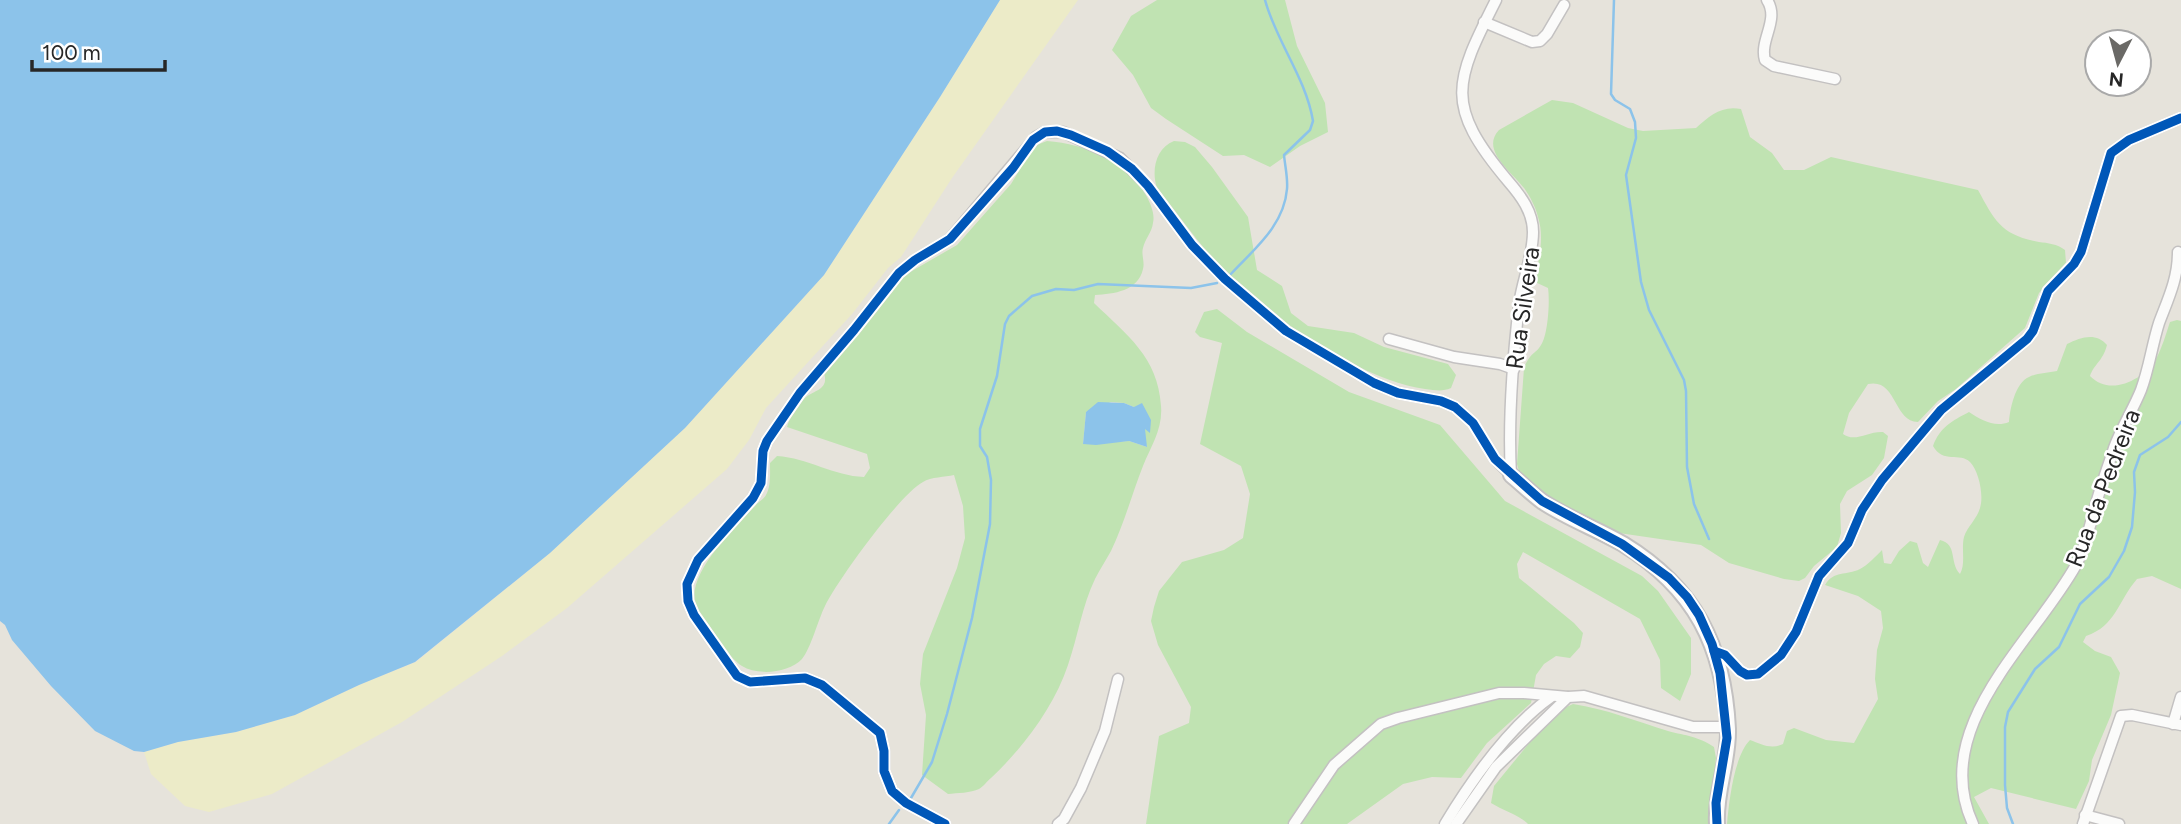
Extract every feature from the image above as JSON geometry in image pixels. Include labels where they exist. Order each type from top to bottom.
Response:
[{"type":"street","name":"Rua Silveira","points":[[1496,0],[1466,63],[1461,90],[1472,130],[1527,206],[1533,228],[1531,252],[1519,304],[1509,442],[1511,475]]},
{"type":"street","points":[[1767,0],[1772,7],[1771,22],[1762,52],[1765,60],[1774,66],[1835,79]]},
{"type":"street","points":[[1484,22],[1532,42],[1540,41],[1564,5]]},
{"type":"street","points":[[1714,651],[1725,655],[1747,675],[1758,674],[1781,655],[1796,632],[1819,576],[1848,543],[1862,510],[1882,480],[1941,410],[2018,347],[2033,331],[2049,290],[2074,264],[2081,252],[2110,153],[2129,140],[2181,118]]},
{"type":"street","points":[[945,824],[906,803],[892,791],[884,771],[880,733],[822,685],[805,678],[750,682],[737,676],[694,615],[688,601],[687,584],[698,560],[753,498],[761,483],[763,451],[767,441],[800,393],[899,273],[950,239],[1013,168],[1033,140],[1051,131],[1063,132],[1120,159],[1148,186],[1192,245],[1225,279],[1286,331],[1374,383],[1398,393],[1432,399],[1455,407],[1473,423],[1495,458],[1542,501],[1622,544],[1669,578],[1699,615],[1720,673],[1728,727],[1716,803],[1717,824]]},
{"type":"street","name":"Rua da Pedreira","points":[[1973,824],[1967,811],[1961,779],[1974,723],[1982,704],[2078,562],[2115,445],[2142,387],[2159,324],[2173,288],[2178,268],[2178,252]]},
{"type":"street","points":[[1390,340],[1514,369]]},
{"type":"street","points":[[1058,824],[1064,819],[1081,788],[1105,731],[1118,679]]},
{"type":"street","points":[[1294,824],[1334,765],[1381,724],[1499,693],[1551,697],[1584,696],[1693,727],[1728,727]]},
{"type":"street","points":[[1445,824],[1499,749],[1540,705],[1551,697]]},
{"type":"street","points":[[1456,824],[1496,767],[1568,697]]},
{"type":"street","points":[[2119,824],[2084,819],[2121,716],[2132,715],[2177,725],[2181,697]]},
{"type":"shaded area","points":[[1157,0],[1285,0],[1297,46],[1325,103],[1328,132],[1300,146],[1270,167],[1244,155],[1223,156],[1151,108],[1133,75],[1112,50],[1131,16]]},
{"type":"shaded area","points":[[1552,100],[1573,103],[1628,128],[1643,131],[1696,128],[1722,110],[1741,109],[1750,137],[1772,153],[1784,170],[1804,170],[1831,157],[1978,190],[1989,210],[2007,231],[2065,250],[2066,263],[2039,293],[2025,328],[1956,389],[1938,401],[1918,422],[1904,415],[1885,387],[1868,384],[1849,413],[1843,434],[1857,437],[1883,432],[1888,436],[1884,458],[1872,475],[1847,491],[1840,504],[1841,533],[1837,547],[1814,566],[1805,578],[1799,581],[1784,579],[1729,563],[1701,545],[1612,532],[1551,502],[1519,471],[1517,464],[1524,368],[1543,340],[1548,318],[1549,294],[1548,288],[1535,282],[1541,241],[1536,210],[1524,188],[1495,153],[1493,145],[1499,130]]},
{"type":"shaded area","points":[[1047,141],[1062,143],[1105,157],[1129,173],[1148,200],[1153,220],[1143,248],[1140,276],[1131,287],[1124,290],[1095,295],[1094,303],[1129,337],[1147,360],[1159,389],[1160,422],[1116,541],[1091,589],[1055,696],[1015,754],[982,787],[948,794],[922,775],[926,715],[920,684],[923,654],[957,568],[965,538],[963,506],[954,475],[923,482],[885,520],[832,594],[805,654],[796,664],[782,670],[765,672],[749,669],[736,662],[702,617],[695,602],[695,590],[699,577],[715,550],[766,495],[770,463],[777,456],[842,474],[864,477],[870,468],[867,454],[787,427],[792,414],[802,400],[823,386],[824,373],[905,275],[957,245],[1011,184],[1034,146]],"holes":[[[1111,402],[1134,407],[1147,447],[1129,441],[1083,444],[1086,412]]]},
{"type":"shaded area","points":[[1174,141],[1195,147],[1248,217],[1257,270],[1282,286],[1291,313],[1308,326],[1354,333],[1384,347],[1448,364],[1456,375],[1451,388],[1425,389],[1374,374],[1318,344],[1243,289],[1206,251],[1157,188],[1156,160],[1163,149]]},
{"type":"shaded area","points":[[1217,309],[1247,332],[1349,392],[1440,425],[1505,501],[1642,576],[1658,591],[1691,638],[1691,674],[1680,701],[1661,688],[1660,660],[1640,619],[1523,552],[1517,564],[1519,578],[1583,633],[1580,647],[1570,658],[1556,656],[1544,664],[1536,675],[1531,703],[1487,743],[1461,778],[1432,777],[1403,784],[1347,824],[1146,824],[1159,736],[1189,723],[1191,707],[1158,645],[1151,621],[1159,591],[1182,562],[1224,550],[1243,538],[1250,494],[1241,466],[1200,444],[1222,343],[1200,337],[1195,332],[1204,312]]},
{"type":"shaded area","points":[[2181,321],[2181,589],[2152,576],[2137,579],[2104,626],[2086,636],[2083,642],[2095,651],[2111,657],[2120,673],[2111,715],[2092,760],[2089,781],[2076,809],[1991,788],[1974,797],[1989,824],[1727,824],[1736,768],[1744,747],[1750,740],[1766,746],[1779,746],[1783,744],[1787,731],[1794,728],[1826,740],[1854,743],[1878,699],[1875,679],[1877,650],[1883,628],[1881,611],[1858,596],[1825,585],[1829,580],[1836,575],[1860,569],[1882,550],[1884,563],[1891,564],[1899,551],[1910,541],[1917,543],[1923,563],[1928,567],[1940,540],[1946,542],[1960,574],[1964,537],[1979,512],[1981,491],[1976,471],[1970,462],[1942,455],[1933,446],[1943,429],[1969,412],[1993,424],[2009,422],[2017,390],[2024,380],[2057,371],[2067,344],[2083,338],[2098,338],[2107,345],[2090,376],[2107,385],[2135,379],[2156,359],[2170,322]]},
{"type":"shaded area","points":[[1573,704],[1692,737],[1714,747],[1716,758],[1709,824],[1528,824],[1491,803],[1494,786],[1530,742],[1557,711]]},
{"type":"sand","points":[[1000,0],[1078,0],[952,178],[901,257],[888,268],[852,314],[766,408],[749,440],[727,469],[567,608],[502,656],[402,722],[272,794],[209,812],[185,806],[151,774],[144,752],[178,742],[236,732],[295,715],[416,662],[550,553],[685,428],[824,275]]},
{"type":"water","points":[[0,0],[1000,0],[824,275],[685,428],[550,553],[415,662],[295,715],[236,732],[178,742],[144,752],[134,751],[95,731],[51,686],[12,640],[0,621]]},
{"type":"water","points":[[1098,402],[1124,403],[1134,407],[1142,403],[1151,420],[1150,433],[1145,429],[1147,447],[1129,441],[1083,444],[1086,412]]},
{"type":"waterway","points":[[1230,275],[1274,226],[1285,202],[1287,189],[1284,155],[1310,130],[1313,121],[1304,90],[1265,0]]},
{"type":"waterway","points":[[1614,0],[1611,94],[1615,100],[1630,109],[1635,122],[1636,138],[1626,175],[1641,282],[1649,310],[1684,380],[1687,467],[1694,504],[1709,539]]},
{"type":"waterway","points":[[911,798],[932,762],[972,618],[990,524],[991,480],[987,457],[980,446],[980,429],[997,376],[1005,324],[1009,316],[1032,296],[1056,289],[1074,290],[1098,284],[1191,288],[1217,283]]},
{"type":"waterway","points":[[2013,824],[2007,808],[2005,785],[2005,727],[2008,712],[2035,669],[2059,647],[2080,604],[2109,577],[2124,551],[2132,527],[2134,472],[2140,455],[2168,437],[2181,422]]},
{"type":"waterway","points":[[889,824],[899,810]]},
{"type":"cycle path","points":[[1714,651],[1725,655],[1747,675],[1758,674],[1781,655],[1796,632],[1819,576],[1848,543],[1862,510],[1882,480],[1941,410],[2027,339],[2033,331],[2048,291],[2074,264],[2081,252],[2111,153],[2129,140],[2181,118]]},
{"type":"cycle path","points":[[945,824],[906,803],[892,791],[884,771],[880,733],[822,685],[805,678],[750,682],[737,676],[694,615],[688,601],[687,584],[698,560],[753,498],[761,483],[763,451],[767,441],[800,393],[899,273],[950,239],[1013,168],[1033,140],[1045,132],[1057,131],[1107,151],[1132,169],[1192,245],[1225,279],[1286,331],[1374,383],[1398,393],[1441,401],[1455,407],[1473,423],[1495,459],[1542,501],[1622,544],[1669,578],[1699,615],[1712,644],[1720,673],[1727,738],[1716,803],[1717,824]]}]
